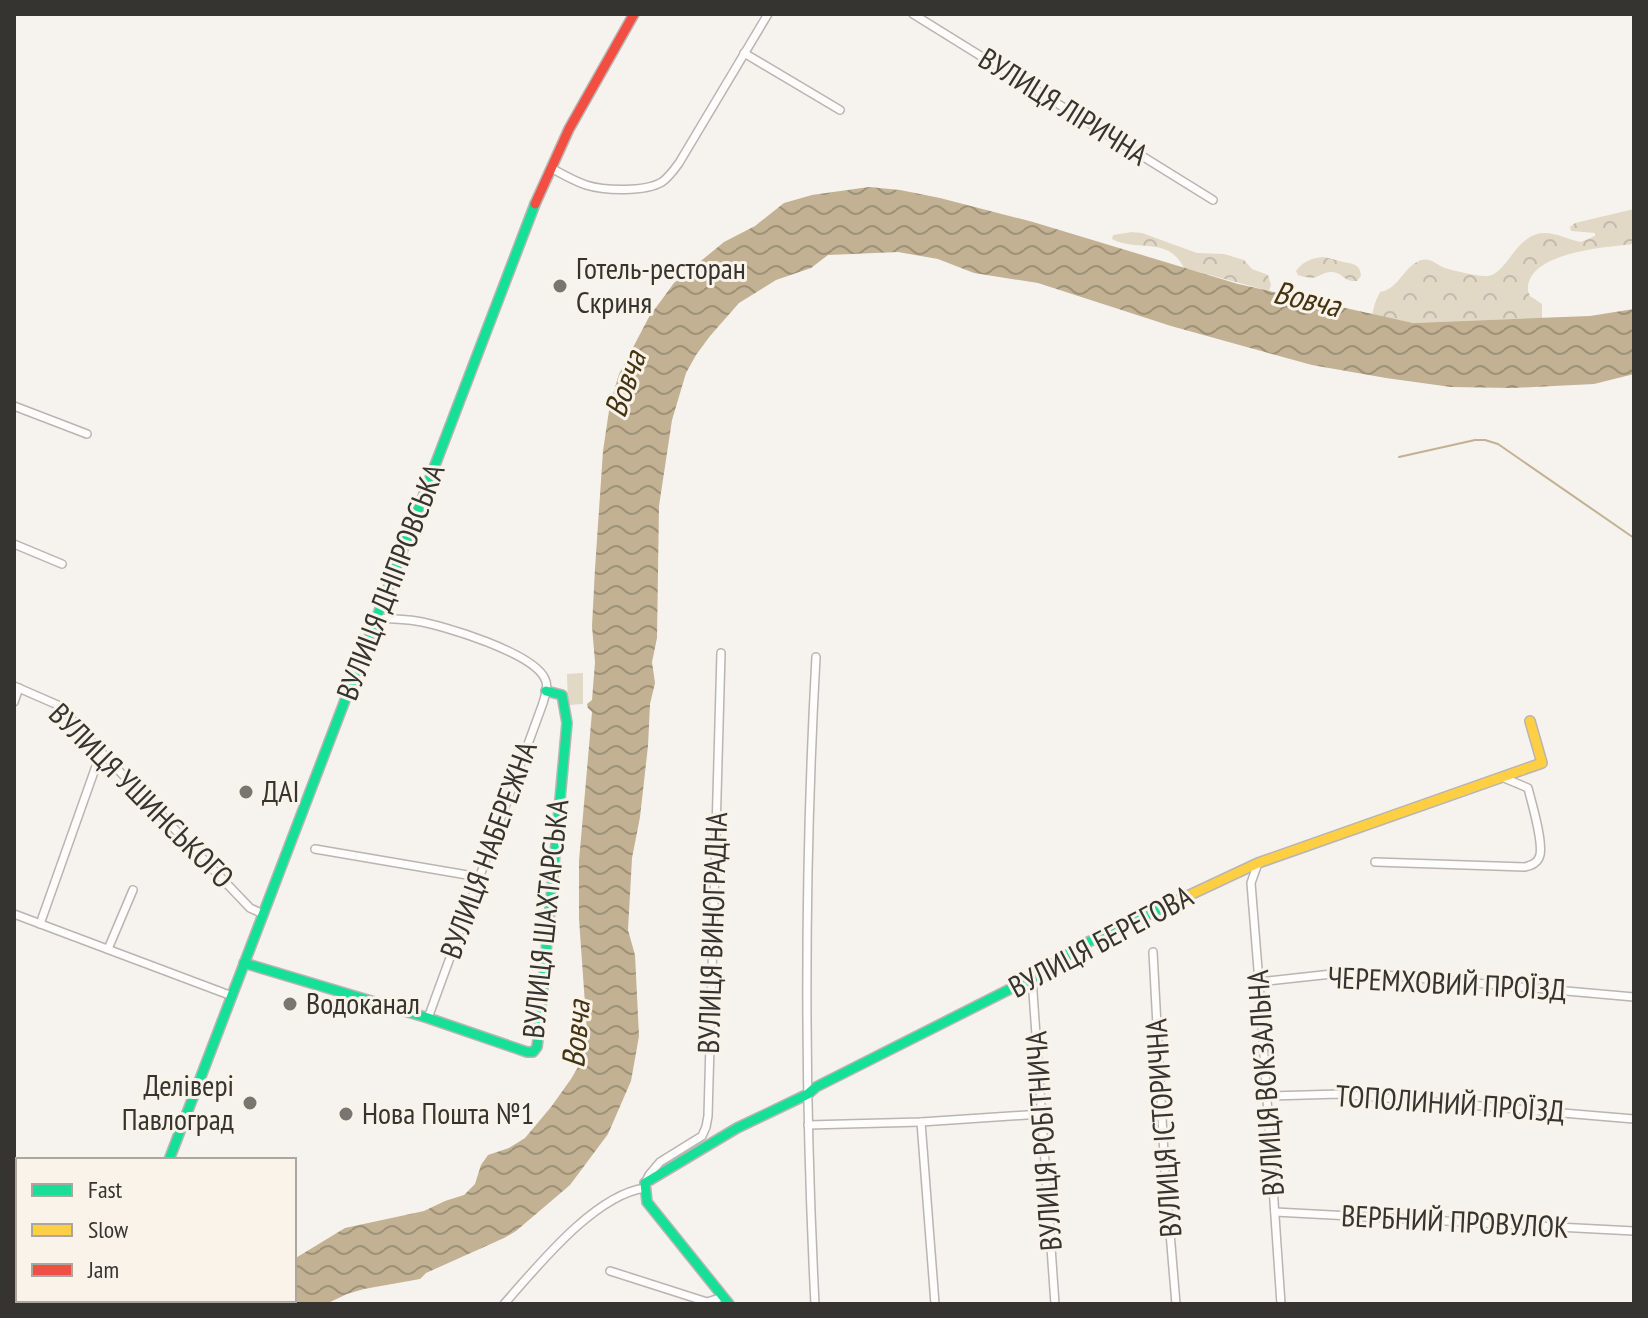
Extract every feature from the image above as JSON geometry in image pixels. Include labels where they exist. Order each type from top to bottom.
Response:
[{"type":"main road","name":"ВУЛИЦЯ ДНІПРОВСЬКА","points":[[170,1158],[507,273],[551,168],[590,90],[634,14]]},
{"type":"main road","name":"ВУЛИЦЯ ШАХТАРСЬКА","points":[[244,963],[533,1052],[537,1047],[567,723],[562,695],[546,685]]},
{"type":"main road","name":"ВУЛИЦЯ БЕРЕГОВА","points":[[645,1186],[737,1128],[1032,978],[1086,943],[1258,863],[1542,763],[1530,721]]},
{"type":"main road","points":[[645,1186],[647,1202],[726,1300]]},
{"type":"street","points":[[551,168],[599,188],[642,188],[659,184],[669,177],[768,14]]},
{"type":"street","name":"ВУЛИЦЯ ЛІРИЧНА","points":[[913,14],[1213,200]]},
{"type":"street","points":[[744,53],[840,110]]},
{"type":"street","points":[[14,406],[87,434]]},
{"type":"street","points":[[14,544],[62,564]]},
{"type":"street","points":[[378,618],[418,621],[500,647],[532,664],[546,685]]},
{"type":"street","name":"ВУЛИЦЯ ВИНОГРАДНА","points":[[645,1186],[649,1175],[660,1162],[702,1136],[708,1116],[721,653]]},
{"type":"street","points":[[815,1304],[808,1125],[806,953],[816,657]]},
{"type":"street","name":"ВУЛИЦЯ НАБЕРЕЖНА","points":[[428,1018],[546,685]]},
{"type":"street","points":[[14,702],[17,687]]},
{"type":"street","name":"ВУЛИЦЯ УШИНСЬКОГО","points":[[17,687],[60,706],[250,908],[263,914]]},
{"type":"street","points":[[40,924],[101,752]]},
{"type":"street","points":[[1375,862],[1535,865],[1540,857],[1539,836],[1528,788],[1504,778]]},
{"type":"street","points":[[315,849],[479,877]]},
{"type":"street","name":"ВУЛИЦЯ ВОКЗАЛЬНА","points":[[1258,863],[1251,883],[1281,1304]]},
{"type":"street","points":[[108,949],[133,890]]},
{"type":"street","points":[[14,914],[232,996]]},
{"type":"street","name":"ВУЛИЦЯ ІСТОРИЧНА","points":[[1153,952],[1165,1173],[1176,1304]]},
{"type":"street","name":"ЧЕРЕМХОВИЙ ПРОЇЗД","points":[[1259,982],[1350,972],[1634,997]]},
{"type":"street","name":"ВУЛИЦЯ РОБІТНИЧА","points":[[1032,978],[1055,1304]]},
{"type":"street","name":"ТОПОЛИНИЙ ПРОЇЗД","points":[[1266,1096],[1340,1094],[1634,1119]]},
{"type":"street","points":[[808,1125],[1041,1114]]},
{"type":"street","points":[[921,1122],[935,1304]]},
{"type":"street","name":"ВУЛИЦЯ БЕРЕГОВА","points":[[504,1304],[543,1260],[598,1208],[645,1186]]},
{"type":"street","name":"ВЕРБНИЙ ПРОВУЛОК","points":[[1275,1212],[1634,1231]]},
{"type":"street","points":[[610,1271],[707,1302],[726,1300]]},
{"type":"green space","points":[[1634,209],[1634,244],[1570,254],[1540,268],[1531,278],[1528,291],[1542,304],[1542,318],[1413,323],[1372,315],[1380,292],[1391,287],[1421,260],[1488,276],[1495,274],[1519,246],[1535,235],[1550,233],[1581,242],[1595,236],[1595,233],[1571,231],[1570,227],[1575,223]]},
{"type":"green space","points":[[1132,232],[1197,253],[1224,254],[1244,260],[1252,269],[1268,275],[1269,291],[1184,268],[1177,258],[1161,248],[1112,239],[1113,235]]},
{"type":"green space","points":[[1323,257],[1356,265],[1361,276],[1357,281],[1352,281],[1332,272],[1312,278],[1298,275],[1296,271],[1305,262]]},
{"type":"green space","points":[[583,673],[583,704],[568,705],[567,674]]},
{"type":"water","name":"Вовча","points":[[869,187],[940,198],[1033,222],[1238,284],[1413,323],[1590,316],[1634,309],[1634,374],[1594,384],[1513,388],[1451,387],[1386,378],[1312,365],[1171,326],[1038,283],[974,273],[938,259],[898,252],[828,255],[811,268],[776,280],[739,303],[696,355],[686,373],[672,420],[659,506],[657,638],[652,662],[655,683],[650,704],[640,817],[632,858],[628,930],[635,955],[639,1036],[631,1081],[608,1134],[570,1185],[516,1231],[426,1273],[420,1279],[364,1289],[326,1304],[242,1304],[296,1302],[296,1258],[345,1228],[424,1211],[464,1195],[475,1184],[488,1155],[509,1148],[525,1138],[551,1107],[581,1062],[587,1032],[579,919],[579,861],[592,712],[587,704],[592,700],[595,662],[592,626],[603,451],[610,404],[619,374],[649,317],[674,283],[724,242],[755,226],[784,203],[812,195]]},
{"type":"waterway","points":[[1399,457],[1475,440],[1498,444],[1634,538]]},
{"type":"traffic: fast","points":[[170,1158],[535,204]]},
{"type":"traffic: fast","points":[[244,963],[533,1052],[538,1039],[567,723],[562,695],[546,691]]},
{"type":"traffic: fast","points":[[729,1304],[647,1202],[645,1183],[737,1128],[1032,978],[1086,943],[1179,900]]},
{"type":"traffic: slow","points":[[1179,900],[1258,863],[1542,763],[1530,721]]},
{"type":"traffic: jam","points":[[535,204],[569,129],[634,14]]},
{"type":"place","name":"Готель-ресторан Скриня","points":[[560,286]]},
{"type":"place","name":"ДАІ","points":[[246,792]]},
{"type":"place","name":"Водоканал","points":[[290,1004]]},
{"type":"place","name":"Делівері Павлоград","points":[[250,1103]]},
{"type":"place","name":"Нова Пошта №1","points":[[346,1114]]}]
